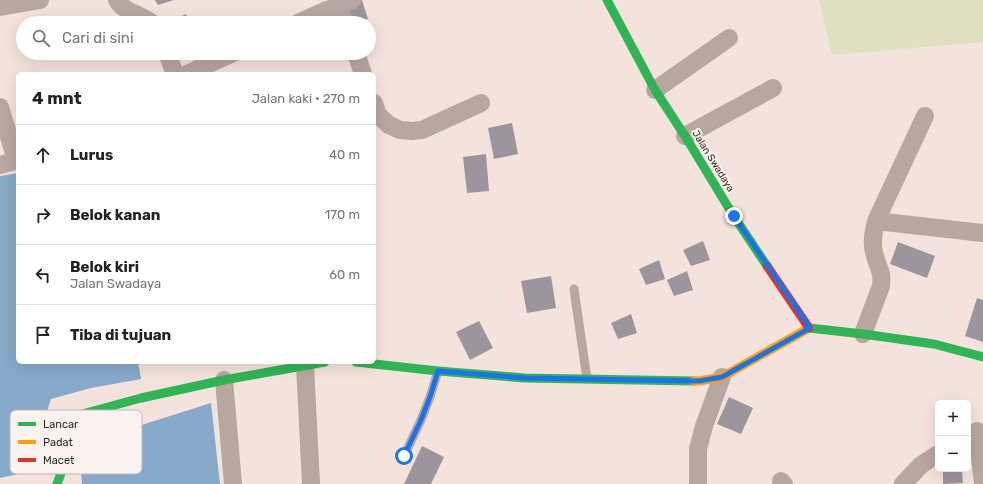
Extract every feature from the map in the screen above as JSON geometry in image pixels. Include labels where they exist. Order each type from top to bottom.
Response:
[{"type":"street","points":[[0,7],[40,0]]},
{"type":"street","points":[[117,0],[126,10],[140,16]]},
{"type":"street","name":"Jalan Swadaya","points":[[607,0],[655,90],[734,216],[810,328]]},
{"type":"street","points":[[313,16],[342,2],[344,16]]},
{"type":"street","points":[[655,90],[729,38]]},
{"type":"street","points":[[170,60],[174,72]]},
{"type":"street","points":[[191,72],[218,60]]},
{"type":"street","points":[[358,60],[362,72]]},
{"type":"street","points":[[685,136],[773,88]]},
{"type":"street","points":[[376,109],[378,115],[389,125],[400,130],[412,131],[422,130],[480,102]]},
{"type":"street","points":[[0,107],[11,162]]},
{"type":"street","points":[[863,334],[881,286],[882,279],[874,253],[873,236],[876,221],[925,116]]},
{"type":"street","points":[[876,221],[983,233]]},
{"type":"street","points":[[374,364],[525,378],[699,381],[722,377],[810,328],[934,344],[983,357]]},
{"type":"street","points":[[97,410],[141,398],[305,364],[311,484]]},
{"type":"street","points":[[698,484],[698,450],[704,426],[722,377]]},
{"type":"street","points":[[224,380],[233,484]]},
{"type":"street","points":[[976,430],[983,483]]},
{"type":"street","points":[[903,484],[921,465],[935,456]]},
{"type":"street","points":[[57,484],[61,474]]},
{"type":"lane","points":[[574,289],[587,380]]},
{"type":"lane","points":[[404,456],[421,420],[438,371]]},
{"type":"green space","points":[[819,0],[983,0],[983,42],[832,55]]},
{"type":"water","points":[[16,173],[16,364],[138,364],[141,379],[91,388],[51,399],[47,410],[10,410],[10,474],[18,474],[0,478],[0,176]]},
{"type":"water","points":[[211,403],[220,484],[82,484],[81,474],[142,474],[142,425]]},
{"type":"building","points":[[155,0],[174,0],[158,5]]},
{"type":"building","points":[[362,0],[367,16],[346,16],[342,9]]},
{"type":"building","points":[[512,123],[518,154],[494,159],[488,128]]},
{"type":"building","points":[[486,154],[489,191],[467,193],[463,157]]},
{"type":"building","points":[[703,241],[710,260],[691,266],[683,250]]},
{"type":"building","points":[[898,242],[935,256],[927,278],[890,264]]},
{"type":"building","points":[[659,260],[665,279],[646,285],[639,269]]},
{"type":"building","points":[[687,271],[693,290],[674,296],[667,280]]},
{"type":"building","points":[[551,276],[556,308],[527,313],[521,281]]},
{"type":"building","points":[[977,298],[983,300],[983,342],[965,336]]},
{"type":"building","points":[[631,314],[637,333],[618,339],[611,323]]},
{"type":"building","points":[[479,321],[493,348],[470,360],[456,332]]},
{"type":"building","points":[[729,397],[753,408],[741,434],[717,424]]},
{"type":"building","points":[[422,446],[444,457],[431,484],[404,484]]},
{"type":"building","points":[[943,472],[962,472],[963,483],[943,484]]},
{"type":"traffic: fast","points":[[607,0],[655,90],[733,215],[767,266]]},
{"type":"traffic: fast","points":[[809,328],[934,344],[983,357]]},
{"type":"traffic: fast","points":[[97,410],[141,398],[224,380],[314,364]]},
{"type":"traffic: fast","points":[[374,364],[525,378],[694,381]]},
{"type":"traffic: fast","points":[[57,484],[61,474]]},
{"type":"traffic: slow","points":[[694,381],[722,377],[809,328]]},
{"type":"traffic: jam","points":[[767,266],[809,328]]},
{"type":"route","points":[[404,456],[421,420],[438,371],[525,378],[699,381],[722,377],[810,328],[734,216]]}]
